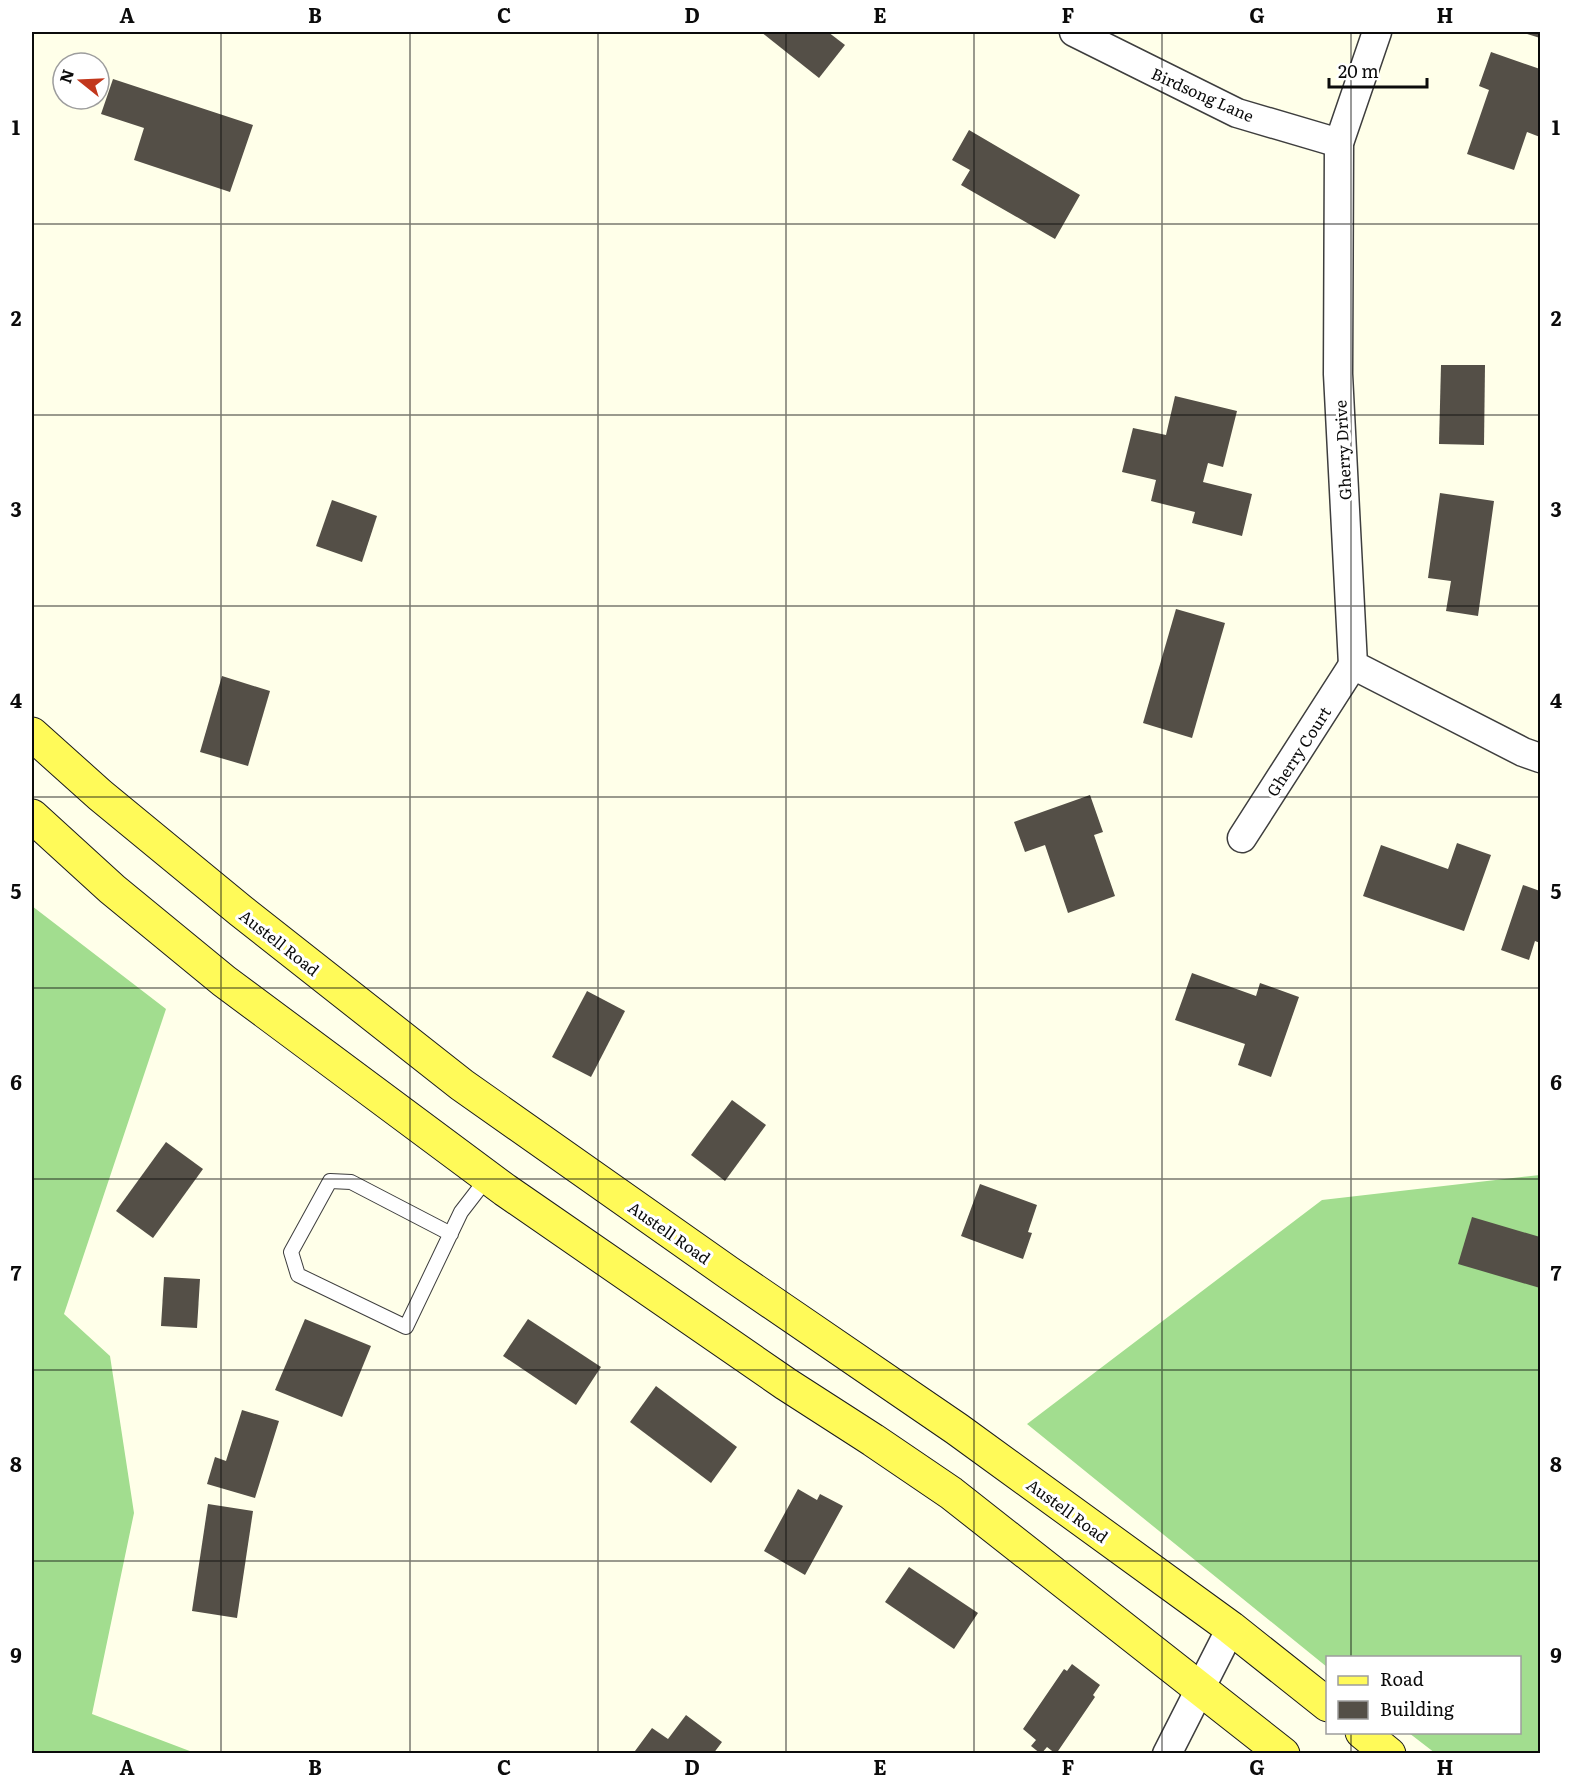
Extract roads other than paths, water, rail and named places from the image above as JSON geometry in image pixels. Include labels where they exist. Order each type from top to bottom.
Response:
[{"type":"main road","name":"Austell Road","points":[[32,734],[100,795],[232,904],[462,1084],[729,1273],[957,1429],[1231,1628],[1326,1703]]},
{"type":"main road","points":[[32,816],[112,889],[224,981],[488,1177],[786,1384],[951,1493],[1283,1754]]},
{"type":"main road","points":[[1364,1734],[1389,1754]]},
{"type":"street","name":"Birdsong Lane","points":[[1074,32],[1237,113],[1339,143]]},
{"type":"street","name":"Gherry Drive","points":[[1353,665],[1338,374],[1339,143],[1377,32]]},
{"type":"street","points":[[1353,665],[1523,752],[1540,758]]},
{"type":"street","name":"Gherry Court","points":[[1242,838],[1353,665]]},
{"type":"street","points":[[1167,1754],[1231,1628]]},
{"type":"lane","points":[[451,1234],[351,1182],[330,1181],[291,1252],[298,1275],[406,1327],[451,1234],[461,1212],[488,1177]]}]
